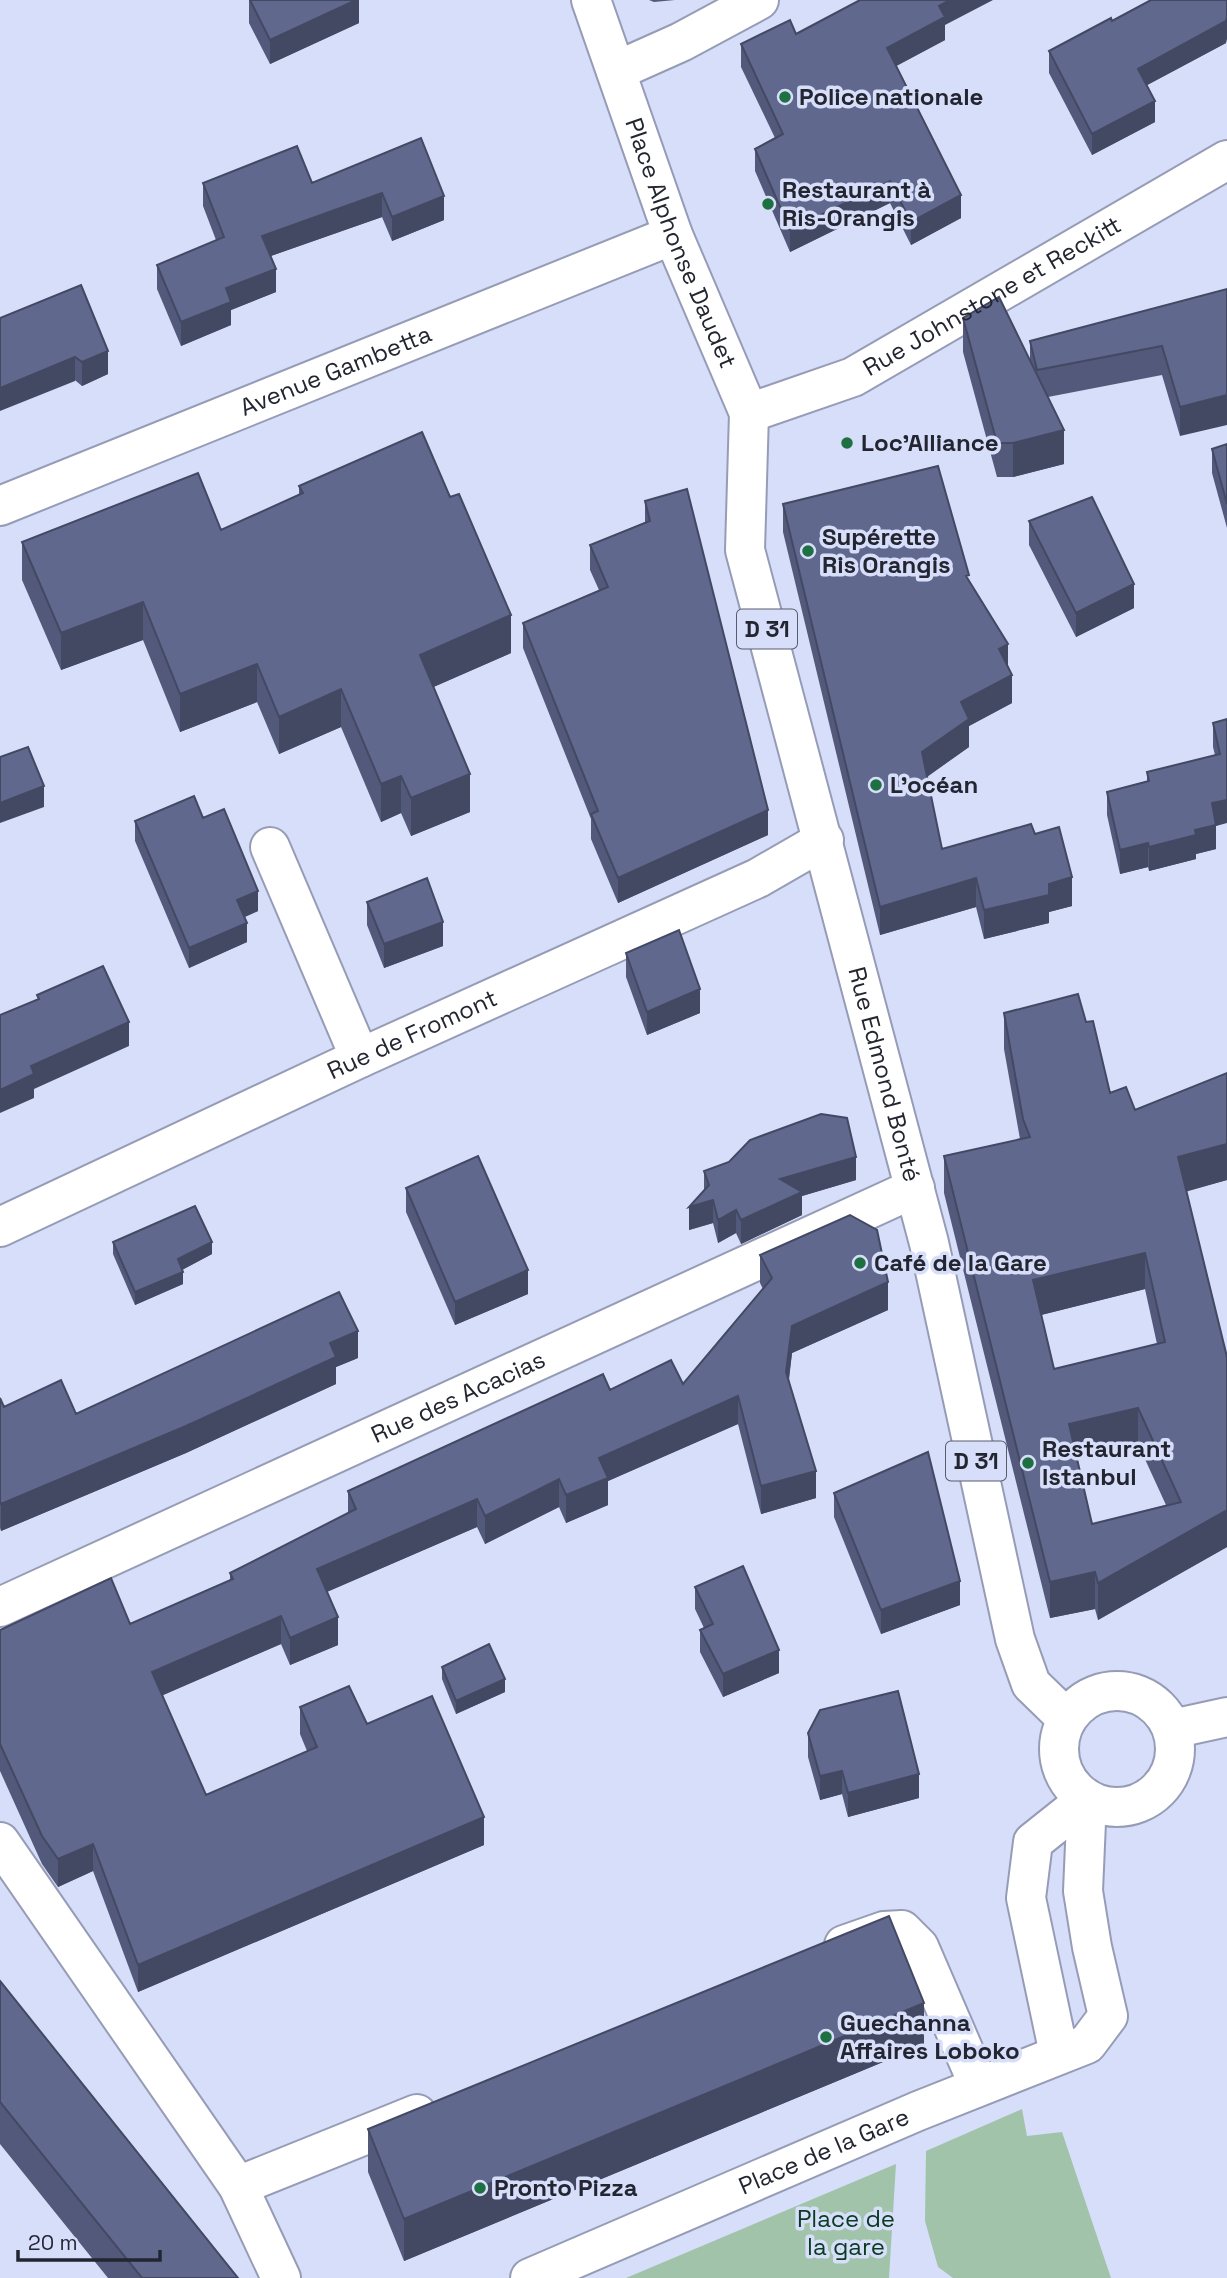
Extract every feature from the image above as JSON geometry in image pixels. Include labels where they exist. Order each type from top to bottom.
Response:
[{"type":"street","name":"D 31","points":[[591,0],[616,71]]},
{"type":"street","points":[[616,71],[681,42],[759,0]]},
{"type":"street","name":"Place Alphonse Daudet","points":[[616,71],[673,235],[749,413]]},
{"type":"street","name":"Rue Johnstone et Reckitt","points":[[749,413],[853,377],[1227,160]]},
{"type":"street","name":"Avenue Gambetta","points":[[0,506],[673,235]]},
{"type":"street","name":"Rue Edmond Bonté","points":[[749,413],[746,550],[915,1188],[1015,1639],[1031,1684],[1067,1719]]},
{"type":"street","name":"Rue de Fromont","points":[[0,1227],[360,1058],[758,878],[824,840]]},
{"type":"street","points":[[270,847],[360,1058]]},
{"type":"street","name":"Rue des Acacias","points":[[0,1606],[915,1188]]},
{"type":"street","points":[[1123,1691],[1150,1700],[1163,1712],[1172,1729],[1176,1747],[1173,1764],[1155,1794],[1139,1804],[1121,1808],[1104,1806],[1087,1799],[1073,1787],[1063,1772],[1060,1736],[1067,1719],[1079,1704],[1095,1695],[1123,1691]]},
{"type":"street","points":[[1172,1729],[1227,1717]]},
{"type":"street","points":[[1059,2054],[1026,1898],[1033,1842],[1087,1799]]},
{"type":"street","name":"Place de la Gare","points":[[530,2278],[979,2086],[1087,2043],[1108,2016],[1092,1947],[1083,1891],[1087,1799]]},
{"type":"street","points":[[0,1843],[238,2186],[281,2278]]},
{"type":"street","points":[[811,1958],[884,1931],[902,1930],[919,1947],[979,2086]]},
{"type":"street","points":[[238,2186],[450,2101]]},
{"type":"green space","points":[[1022,2109],[1027,2136],[1062,2132],[1111,2278],[953,2278],[938,2267],[925,2221],[926,2151]]},
{"type":"green space","name":"Place de la gare","points":[[896,2164],[889,2278],[626,2278]]},
{"type":"building","points":[[250,0],[356,0],[270,40]]},
{"type":"building","points":[[860,0],[950,0],[939,6],[945,17],[887,48],[961,195],[911,222],[890,181],[790,230],[755,149],[783,134],[741,44],[790,20],[796,34]]},
{"type":"building","points":[[1151,0],[1227,0],[1226,21],[1138,69],[1155,101],[1092,134],[1049,51]]},
{"type":"building","points":[[421,138],[444,196],[392,217],[382,193],[262,236],[276,269],[226,288],[231,302],[181,322],[157,265],[224,237],[203,183],[297,146],[312,183]]},
{"type":"building","points":[[81,285],[108,351],[82,362],[75,357],[0,388],[0,318]]},
{"type":"building","points":[[1227,289],[1227,395],[1180,407],[1162,346],[1037,370],[1030,341]]},
{"type":"building","points":[[999,297],[1064,430],[1013,443],[997,443],[963,318]]},
{"type":"building","points":[[422,432],[450,497],[459,494],[511,615],[420,655],[470,774],[411,798],[401,776],[381,784],[341,689],[279,717],[257,664],[180,694],[143,602],[61,633],[22,542],[198,473],[221,530],[303,493],[299,486]]},
{"type":"building","points":[[1227,444],[1227,504],[1212,449]]},
{"type":"building","points":[[938,466],[969,575],[966,576],[1008,644],[999,649],[1012,675],[961,702],[969,719],[922,752],[942,849],[1031,824],[1035,834],[1059,827],[1072,877],[1049,884],[1049,895],[984,910],[976,878],[880,907],[783,504]]},
{"type":"building","points":[[687,489],[768,810],[618,878],[591,814],[598,811],[523,623],[608,587],[590,545],[650,521],[645,501]]},
{"type":"building","points":[[1092,497],[1134,584],[1076,613],[1029,521]]},
{"type":"building","points":[[1227,719],[1227,800],[1212,803],[1216,825],[1195,830],[1196,835],[1149,847],[1148,843],[1120,850],[1107,792],[1149,781],[1147,772],[1220,754],[1213,723]]},
{"type":"building","points":[[28,747],[44,786],[0,803],[0,757]]},
{"type":"building","points":[[194,796],[203,818],[224,809],[258,891],[237,900],[247,923],[189,948],[135,821]]},
{"type":"building","points":[[427,878],[443,922],[384,944],[367,902]]},
{"type":"building","points":[[679,930],[700,989],[647,1012],[626,953]]},
{"type":"building","points":[[103,966],[129,1022],[31,1066],[34,1074],[0,1090],[0,1015],[39,999],[37,995]]},
{"type":"building","points":[[1078,994],[1086,1022],[1093,1021],[1110,1093],[1126,1087],[1135,1110],[1227,1073],[1227,1144],[1178,1157],[1227,1357],[1227,1510],[1098,1583],[1095,1572],[1050,1582],[944,1156],[1030,1137],[1023,1119],[1004,1013]],"holes":[[[1145,1253],[1165,1342],[1054,1369],[1033,1280]],[[1138,1408],[1181,1502],[1092,1524],[1069,1424]]]},
{"type":"building","points":[[821,1114],[847,1118],[856,1157],[780,1179],[802,1192],[741,1220],[736,1210],[718,1220],[713,1200],[689,1207],[709,1185],[704,1171],[729,1162],[750,1140]]},
{"type":"building","points":[[478,1156],[528,1270],[455,1302],[406,1188]]},
{"type":"building","points":[[195,1206],[212,1242],[178,1259],[183,1272],[135,1292],[113,1242]]},
{"type":"building","points":[[850,1215],[877,1230],[888,1282],[792,1326],[786,1372],[816,1471],[761,1486],[738,1396],[599,1458],[608,1478],[566,1495],[559,1479],[485,1516],[477,1499],[317,1569],[338,1617],[290,1638],[281,1616],[152,1672],[206,1795],[317,1747],[300,1707],[349,1686],[367,1724],[432,1696],[484,1817],[138,1965],[93,1844],[58,1859],[42,1836],[0,1744],[0,1630],[111,1578],[130,1624],[233,1579],[230,1573],[356,1509],[348,1491],[603,1374],[610,1390],[671,1360],[683,1384],[772,1278],[760,1255]]},
{"type":"building","points":[[339,1292],[358,1331],[330,1343],[336,1357],[186,1426],[1,1504],[0,1398],[4,1407],[61,1380],[76,1414]]},
{"type":"building","points":[[928,1452],[960,1581],[881,1610],[834,1493]]},
{"type":"building","points":[[743,1566],[779,1650],[723,1674],[700,1630],[713,1624],[695,1587]]},
{"type":"building","points":[[489,1644],[505,1679],[456,1701],[442,1667]]},
{"type":"building","points":[[898,1691],[919,1774],[848,1793],[842,1771],[820,1776],[808,1733],[820,1710]]},
{"type":"building","points":[[889,1916],[924,2003],[404,2219],[368,2129]]},
{"type":"building","points":[[0,1981],[238,2278],[142,2278],[0,2102]]},
{"type":"place","name":"Police nationale","points":[[785,97]]},
{"type":"place","name":"Restaurant à Ris-Orangis","points":[[768,204]]},
{"type":"place","name":"Loc'Alliance","points":[[847,443]]},
{"type":"place","name":"Supérette Ris Orangis","points":[[808,551]]},
{"type":"place","name":"L'océan","points":[[876,785]]},
{"type":"place","name":"Café de la Gare","points":[[860,1263]]},
{"type":"place","name":"Restaurant Istanbul","points":[[1028,1463]]},
{"type":"place","name":"Guechanna Affaires Loboko","points":[[826,2037]]},
{"type":"place","name":"Pronto Pizza","points":[[480,2188]]}]
